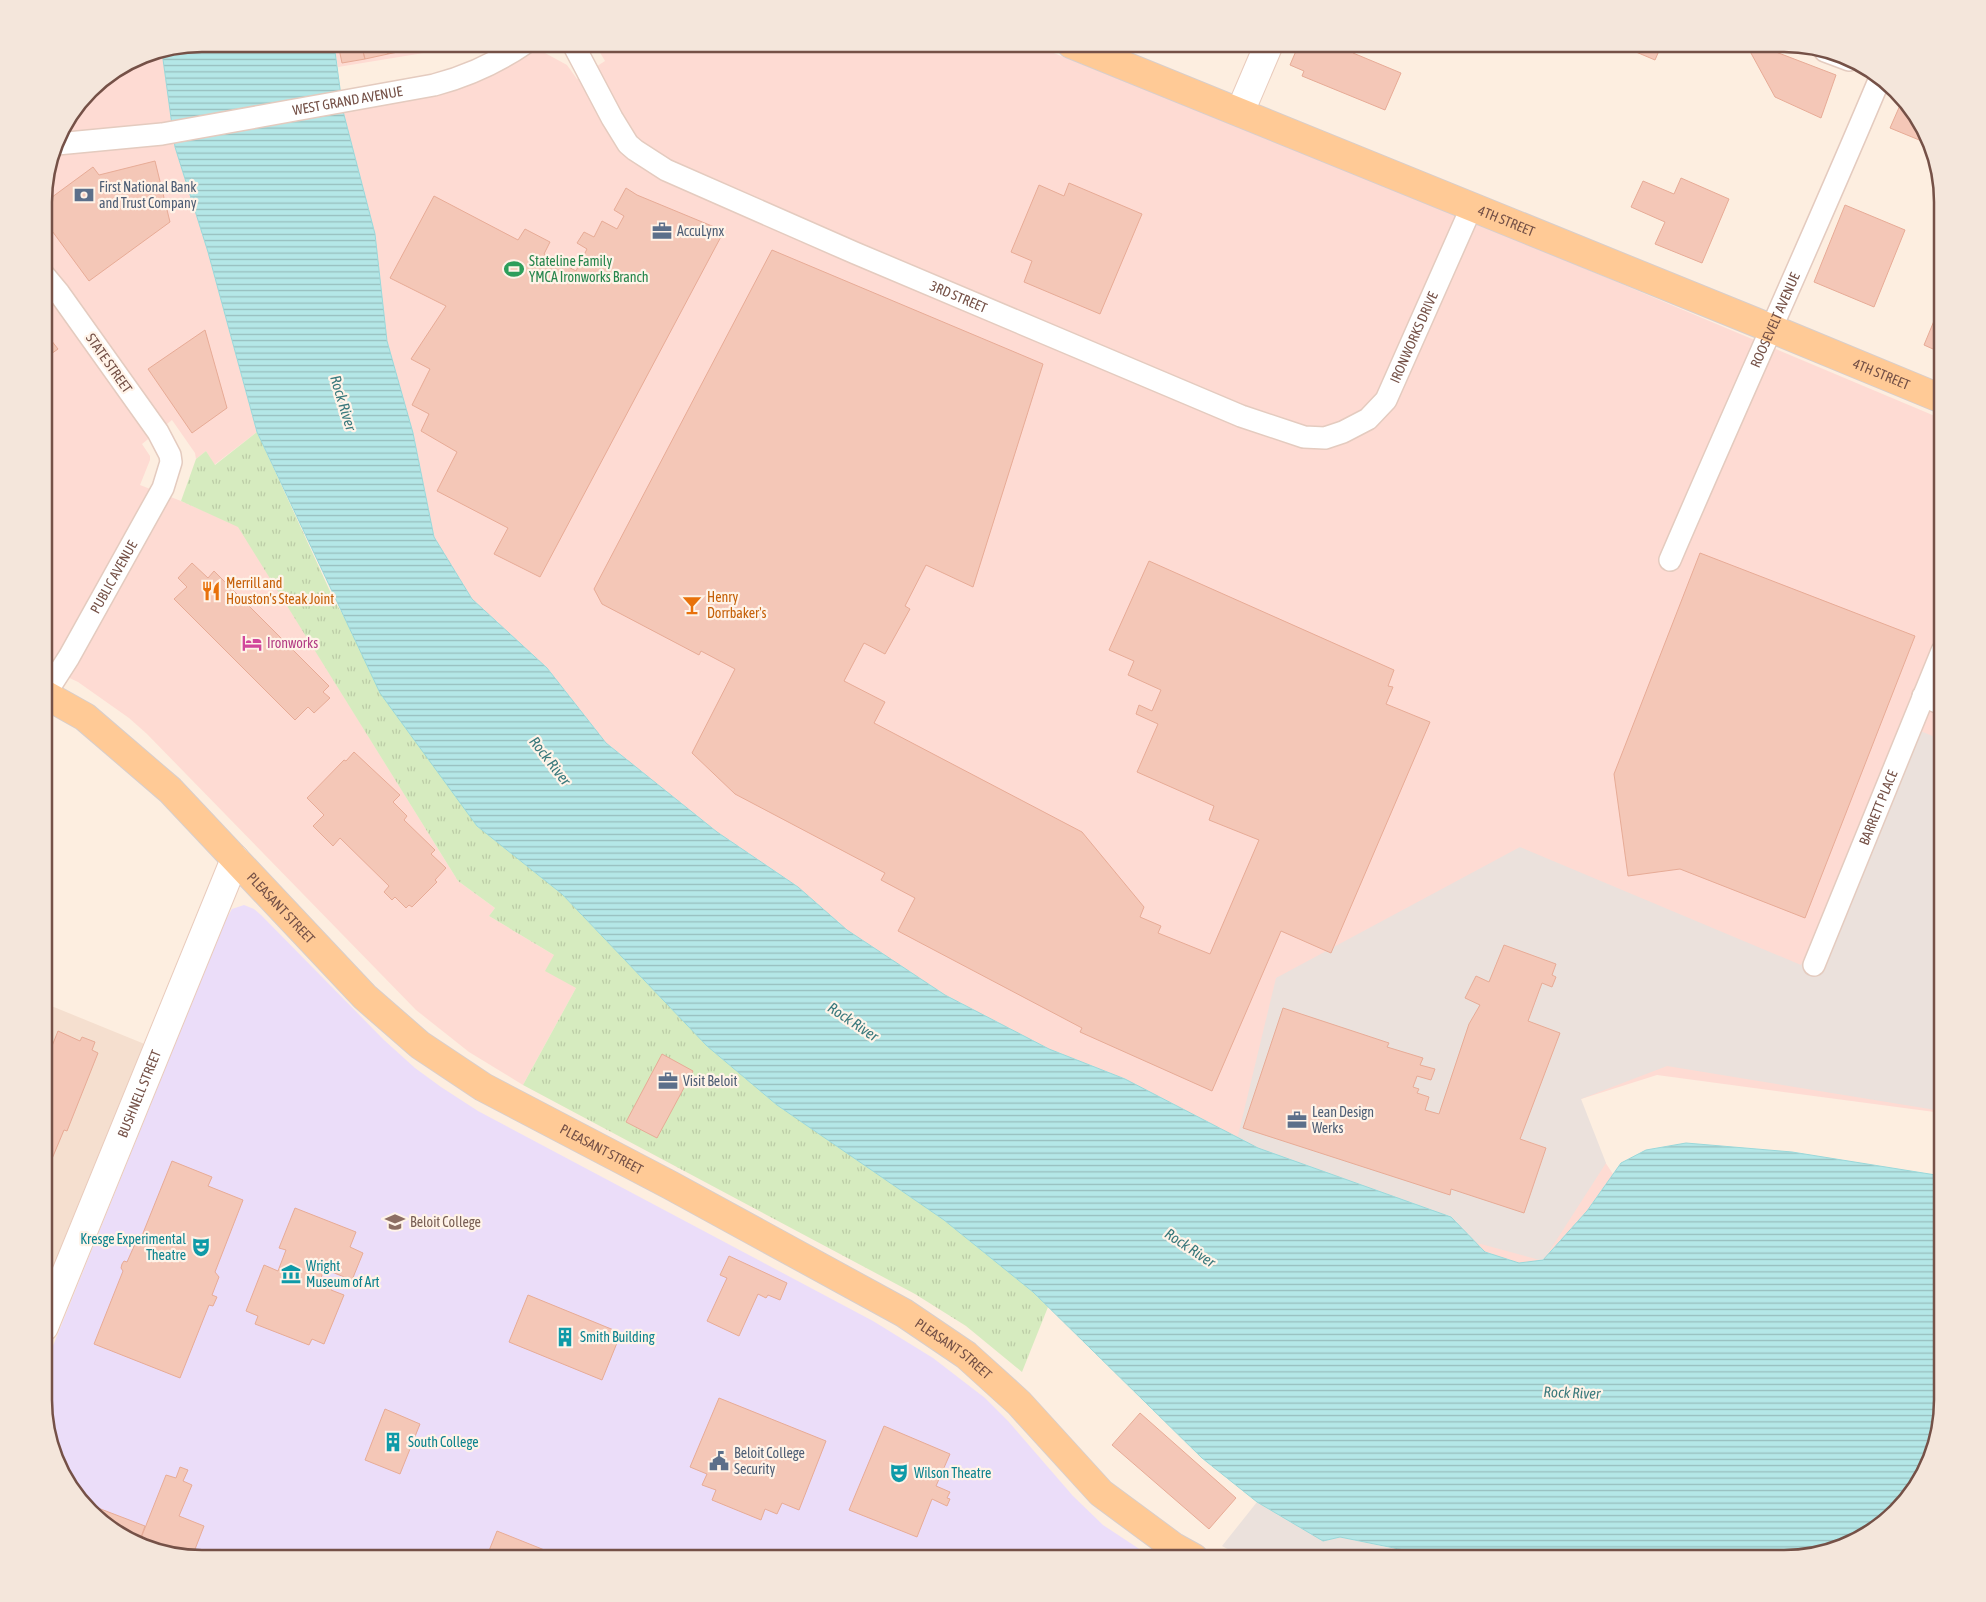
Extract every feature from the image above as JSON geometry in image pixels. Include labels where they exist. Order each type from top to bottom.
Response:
[{"type":"main road","name":"4TH STREET","points":[[1091,52],[1934,396]]},
{"type":"main road","name":"PLEASANT STREET","points":[[53,700],[86,717],[170,790],[365,997],[420,1045],[482,1087],[670,1185],[904,1313],[966,1355],[1020,1403],[1101,1493],[1179,1550]]},
{"type":"street","name":"WEST GRAND AVENUE","points":[[65,143],[162,134],[434,85],[463,77],[500,60],[512,52]]},
{"type":"street","name":"3RD STREET","points":[[577,52],[628,144],[666,170],[854,253],[1241,416],[1304,437],[1325,438]]},
{"type":"street","points":[[1240,112],[1266,52]]},
{"type":"street","name":"ROOSEVELT AVENUE","points":[[1670,560],[1770,328],[1825,210],[1877,85]]},
{"type":"street","name":"IRONWORKS DRIVE","points":[[1325,438],[1343,432],[1368,419],[1386,400],[1472,206]]},
{"type":"street","name":"STATE STREET","points":[[53,286],[158,432],[170,454]]},
{"type":"street","name":"PUBLIC AVENUE","points":[[53,681],[69,657],[162,488],[169,473],[170,454]]},
{"type":"street","name":"BARRETT PLACE","points":[[1814,965],[1933,700]]},
{"type":"street","name":"BUSHNELL STREET","points":[[53,1305],[235,859]]},
{"type":"shaded area","points":[[335,52],[430,52],[338,67]]},
{"type":"shaded area","points":[[535,52],[545,53],[567,65],[577,79],[605,61],[600,52],[1051,52],[1420,199],[1934,416],[1934,1112],[1657,1075],[1581,1099],[1583,1129],[1613,1174],[1587,1211],[1543,1261],[1519,1263],[1485,1252],[1467,1233],[1258,1148],[1125,1079],[1049,1049],[945,995],[847,930],[798,887],[717,832],[606,743],[547,668],[472,599],[434,537],[413,433],[387,341],[375,234],[343,111],[471,83],[488,77]]},
{"type":"shaded area","points":[[163,58],[175,147],[208,252],[257,432],[214,465],[206,451],[196,459],[195,453],[172,420],[142,444],[150,456],[150,460],[140,485],[238,526],[458,881],[495,908],[489,916],[554,955],[576,988],[523,1085],[469,1052],[416,1010],[147,734],[129,718],[78,682],[53,670],[54,183],[64,145],[83,111],[103,90],[119,78],[136,68]]},
{"type":"shaded area","points":[[1911,727],[1934,737],[1934,1110],[1667,1066],[1581,1099],[1606,1163],[1543,1261],[1455,1237],[1236,1144],[1276,978],[1520,847],[1801,965]]},
{"type":"shaded area","name":"Beloit College","points":[[244,905],[254,909],[384,1040],[415,1068],[478,1111],[873,1321],[933,1358],[985,1398],[1008,1421],[1073,1496],[1103,1525],[1141,1550],[202,1550],[173,1547],[154,1542],[111,1519],[83,1491],[60,1448],[53,1410],[53,1346],[224,923],[232,909]]},
{"type":"shaded area","points":[[53,1007],[147,1045],[53,1273]]},
{"type":"shaded area","points":[[1257,1502],[1323,1541],[1340,1537],[1400,1550],[1229,1550],[1222,1546]]},
{"type":"green space","points":[[257,432],[335,602],[477,826],[562,894],[707,1046],[777,1105],[944,1220],[1033,1292],[1048,1307],[1022,1372],[966,1326],[915,1294],[523,1085],[576,988],[545,971],[554,955],[489,916],[495,908],[458,881],[238,527],[181,501],[196,459],[206,451],[215,465]]},
{"type":"water","name":"Rock River","points":[[202,52],[335,52],[343,111],[375,234],[387,341],[413,433],[434,537],[472,599],[547,668],[606,743],[717,832],[798,887],[847,930],[945,995],[1049,1049],[1125,1079],[1258,1148],[1451,1217],[1485,1252],[1519,1263],[1543,1260],[1587,1211],[1621,1163],[1646,1150],[1686,1143],[1792,1152],[1934,1175],[1934,1400],[1931,1429],[1926,1448],[1918,1466],[1896,1499],[1875,1519],[1850,1534],[1832,1542],[1813,1547],[1784,1550],[1404,1550],[1340,1537],[1323,1541],[1257,1502],[1202,1458],[1033,1292],[944,1220],[777,1105],[707,1046],[562,894],[477,826],[380,693],[257,432],[208,252],[175,147],[163,58]]},
{"type":"building","points":[[340,52],[363,52],[365,59],[342,63]]},
{"type":"building","points":[[363,52],[388,52],[388,54],[365,59]]},
{"type":"building","points":[[1296,52],[1353,52],[1401,73],[1385,110],[1302,76],[1304,71],[1290,65]]},
{"type":"building","points":[[1636,52],[1658,52],[1655,60]]},
{"type":"building","points":[[1750,52],[1776,52],[1836,75],[1821,118],[1775,97]]},
{"type":"building","points":[[1899,107],[1920,140],[1890,128]]},
{"type":"building","points":[[155,161],[170,222],[89,281],[53,232],[53,196],[93,167],[99,175]]},
{"type":"building","points":[[1681,178],[1729,199],[1702,263],[1655,244],[1665,222],[1631,207],[1643,181],[1674,194]]},
{"type":"building","points":[[1069,183],[1142,214],[1100,314],[1024,282],[1032,261],[1011,252],[1039,185],[1064,196]]},
{"type":"building","points":[[626,188],[637,195],[724,231],[540,577],[494,554],[508,528],[437,491],[457,452],[421,431],[429,414],[412,405],[430,369],[411,359],[446,306],[390,278],[434,196],[518,240],[525,229],[550,242],[544,254],[576,271],[587,249],[577,243],[584,232],[594,237],[602,221],[617,229],[624,216],[614,210]]},
{"type":"building","points":[[1845,205],[1905,230],[1874,307],[1814,282]]},
{"type":"building","points":[[772,250],[1043,364],[973,587],[926,565],[905,606],[910,609],[885,654],[864,643],[844,681],[885,702],[874,723],[1082,832],[1144,907],[1140,917],[1161,926],[1158,933],[1210,954],[1259,840],[1209,820],[1214,806],[1137,772],[1158,724],[1136,714],[1139,705],[1152,711],[1161,690],[1128,675],[1134,661],[1109,650],[1149,561],[1394,670],[1388,686],[1393,687],[1386,704],[1430,722],[1331,953],[1281,931],[1212,1091],[1080,1032],[1082,1028],[898,931],[915,898],[881,880],[885,873],[735,794],[692,753],[735,669],[701,651],[699,655],[602,604],[594,589]]},
{"type":"building","points":[[1934,321],[1934,349],[1924,345]]},
{"type":"building","points":[[205,330],[227,408],[192,433],[148,369]]},
{"type":"building","points":[[53,343],[58,349],[53,353]]},
{"type":"building","points":[[1700,553],[1915,636],[1805,918],[1680,869],[1628,876],[1614,774]]},
{"type":"building","name":"Ironworks","points":[[192,563],[208,578],[214,571],[329,686],[323,692],[330,698],[314,713],[308,707],[295,720],[174,599],[187,587],[178,578]]},
{"type":"building","points":[[354,752],[400,795],[393,802],[407,816],[404,820],[435,850],[431,854],[446,868],[435,880],[437,882],[412,907],[409,905],[406,908],[395,897],[392,900],[384,892],[389,886],[340,838],[333,846],[313,826],[324,815],[307,798]]},
{"type":"building","points":[[1504,945],[1556,964],[1552,975],[1556,977],[1552,987],[1542,983],[1528,1021],[1560,1033],[1520,1139],[1546,1148],[1524,1213],[1451,1189],[1450,1195],[1243,1128],[1283,1008],[1389,1043],[1387,1047],[1423,1058],[1420,1065],[1435,1069],[1431,1080],[1417,1076],[1413,1087],[1419,1089],[1417,1093],[1429,1097],[1425,1110],[1439,1114],[1469,1024],[1480,1005],[1465,998],[1476,976],[1489,982]]},
{"type":"building","points":[[58,1031],[80,1041],[82,1037],[95,1042],[92,1050],[98,1053],[67,1131],[64,1130],[53,1156],[53,1044]]},
{"type":"building","points":[[662,1054],[693,1071],[657,1138],[626,1122]]},
{"type":"building","points":[[172,1161],[212,1177],[208,1186],[243,1200],[215,1272],[219,1277],[212,1295],[217,1297],[213,1306],[209,1305],[180,1378],[94,1344],[123,1271],[121,1268],[122,1264],[124,1261],[127,1262],[135,1244],[139,1243]]},
{"type":"building","name":"Wright Museum of Art","points":[[295,1208],[356,1232],[350,1247],[363,1253],[352,1280],[324,1269],[321,1278],[334,1283],[331,1290],[344,1295],[324,1344],[312,1339],[309,1345],[255,1324],[258,1316],[246,1311],[264,1265],[278,1271],[286,1250],[279,1248]]},
{"type":"building","points":[[729,1256],[787,1283],[780,1300],[768,1295],[766,1298],[758,1294],[739,1336],[707,1321],[727,1278],[720,1275]]},
{"type":"building","name":"Smith Building","points":[[528,1295],[621,1333],[602,1380],[509,1342]]},
{"type":"building","points":[[719,1398],[826,1441],[799,1510],[782,1503],[777,1514],[765,1509],[761,1520],[712,1500],[716,1490],[702,1485],[707,1474],[690,1467]]},
{"type":"building","name":"South College","points":[[385,1409],[420,1424],[400,1474],[365,1460]]},
{"type":"building","points":[[1140,1413],[1236,1498],[1209,1529],[1112,1445]]},
{"type":"building","points":[[884,1426],[950,1454],[936,1486],[950,1492],[947,1498],[950,1499],[947,1506],[932,1499],[917,1537],[849,1510]]},
{"type":"building","points":[[180,1467],[188,1470],[183,1481],[192,1485],[179,1516],[204,1526],[195,1549],[173,1547],[142,1536],[166,1475],[176,1478]]},
{"type":"building","points":[[99,1508],[145,1526],[141,1536],[111,1519]]},
{"type":"building","points":[[497,1531],[544,1550],[489,1550]]},
{"type":"place","name":"First National Bank and Trust Company","points":[[84,195]]},
{"type":"place","name":"AccuLynx","points":[[662,231]]},
{"type":"place","name":"Stateline Family YMCA Ironworks Branch","points":[[514,269]]},
{"type":"place","name":"Merrill and Houston's Steak Joint","points":[[211,591]]},
{"type":"place","name":"Henry Dorrbaker's","points":[[692,605]]},
{"type":"place","name":"Ironworks","points":[[252,643]]},
{"type":"place","name":"Visit Beloit","points":[[668,1081]]},
{"type":"place","name":"Lean Design Werks","points":[[1297,1120]]},
{"type":"place","name":"Beloit College","points":[[395,1222]]},
{"type":"place","name":"Kresge Experimental Theatre","points":[[201,1247]]},
{"type":"place","name":"Wright Museum of Art","points":[[291,1274]]},
{"type":"place","name":"Smith Building","points":[[565,1337]]},
{"type":"place","name":"South College","points":[[393,1442]]},
{"type":"place","name":"Beloit College Security","points":[[719,1461]]},
{"type":"place","name":"Wilson Theatre","points":[[899,1473]]}]
